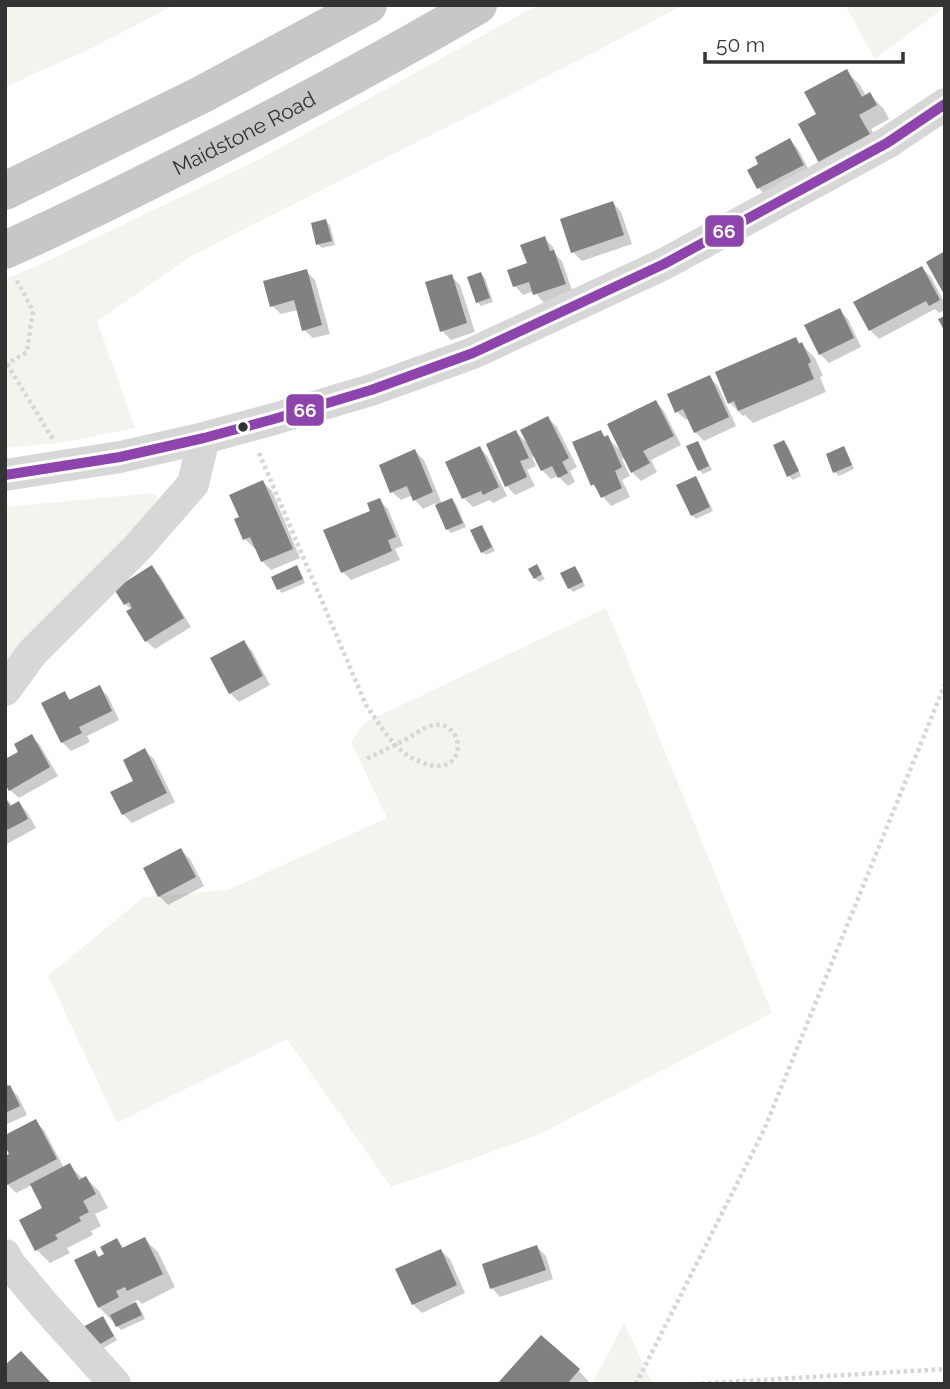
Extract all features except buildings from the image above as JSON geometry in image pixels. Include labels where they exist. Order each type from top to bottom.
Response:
[{"type":"highway","points":[[5,191],[201,94],[368,5]]},
{"type":"highway","name":"Maidstone Road","points":[[8,259],[76,219],[400,51],[478,5]]},
{"type":"street","points":[[5,474],[120,457],[247,427],[371,390],[473,353],[664,264],[887,143],[945,104]]},
{"type":"street","points":[[5,690],[32,653],[138,547],[193,484],[204,438]]},
{"type":"street","points":[[5,1255],[44,1305],[115,1384]]},
{"type":"path","points":[[8,259],[33,312],[27,352],[6,364],[55,443]]},
{"type":"path","points":[[247,427],[366,705],[395,745],[409,757],[435,768],[444,766],[452,762],[459,745],[451,730],[434,725],[426,728],[395,745],[366,759]]},
{"type":"path","points":[[636,1384],[764,1130],[945,684]]},
{"type":"path","points":[[694,1384],[945,1369]]},
{"type":"shaded area","points":[[5,5],[174,5],[94,47],[5,87]]},
{"type":"shaded area","points":[[538,5],[683,5],[193,255],[97,321],[135,428],[59,443],[5,448],[5,279],[260,159]]},
{"type":"shaded area","points":[[845,5],[945,5],[945,7],[875,59]]},
{"type":"shaded area","points":[[153,493],[168,508],[5,683],[5,507]]},
{"type":"shaded area","points":[[606,608],[772,1013],[536,1136],[391,1187],[287,1039],[117,1123],[48,976],[144,897],[228,890],[387,818],[351,742],[366,722]]},
{"type":"shaded area","points":[[624,1323],[653,1384],[592,1384]]},
{"type":"transit line","name":"66","points":[[5,475],[120,457],[204,438],[371,390],[473,353],[664,264],[887,143],[945,104]]}]
